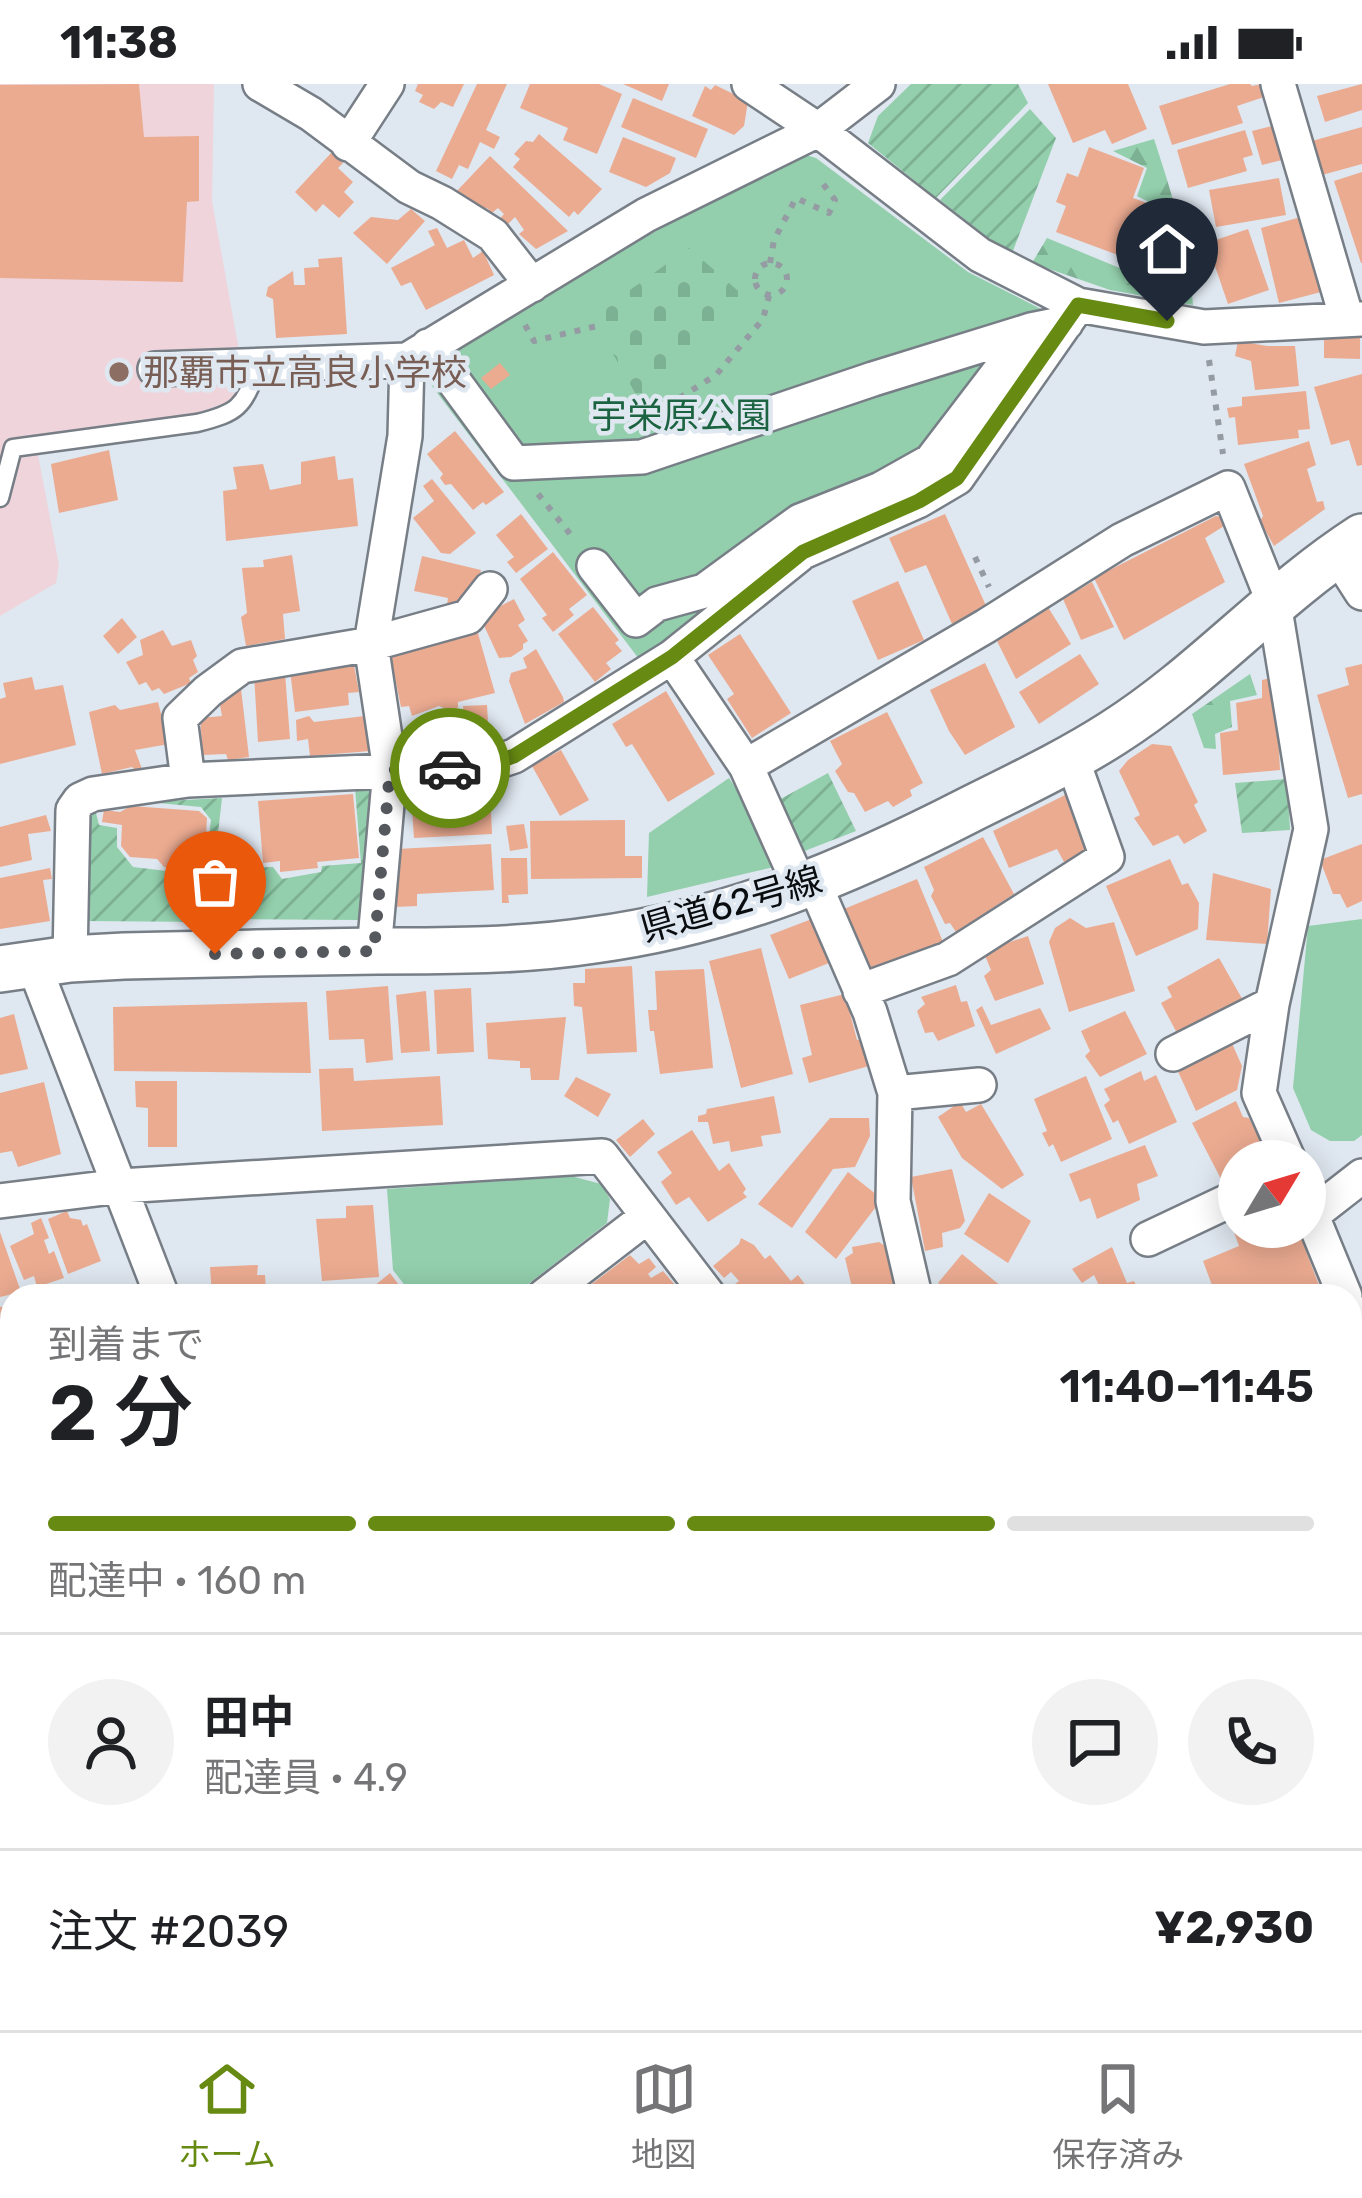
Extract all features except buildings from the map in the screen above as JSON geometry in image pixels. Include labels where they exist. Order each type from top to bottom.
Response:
[{"type":"main road","name":"県道62号線","points":[[34,964],[502,950],[596,940],[687,923],[808,886],[922,834],[1109,736],[1167,696],[1274,603],[1350,546]]},
{"type":"street","points":[[260,84],[311,114],[409,187],[493,236],[526,301]]},
{"type":"street","points":[[348,144],[387,84]]},
{"type":"street","points":[[748,84],[818,130],[980,255],[1072,314]]},
{"type":"street","points":[[154,369],[417,353],[526,301],[646,215],[818,130],[878,84]]},
{"type":"street","points":[[417,353],[514,463],[642,457],[1072,314],[1204,327],[1354,319],[1278,84]]},
{"type":"street","points":[[158,1284],[34,964],[73,810],[80,800],[188,780],[481,767],[514,756],[672,657],[803,552],[919,501],[957,478],[1072,314]]},
{"type":"street","points":[[594,566],[637,620],[657,604],[704,591],[800,520],[881,489],[931,461],[1031,330]]},
{"type":"street","points":[[374,951],[390,770],[371,644],[417,353]]},
{"type":"street","points":[[746,766],[986,626],[1122,540],[1228,488],[1274,603],[1311,829],[1272,1004],[1259,1094],[1280,1140]]},
{"type":"street","points":[[1350,546],[1362,593]]},
{"type":"street","points":[[188,780],[180,718],[242,666],[371,644],[468,617],[490,590]]},
{"type":"street","points":[[672,657],[746,766],[860,992],[884,1053],[895,1093],[893,1201],[912,1284]]},
{"type":"street","points":[[860,992],[948,959],[1107,857],[1071,756]]},
{"type":"street","points":[[1173,1054],[1272,1004]]},
{"type":"street","points":[[895,1093],[979,1085]]},
{"type":"street","points":[[0,1201],[121,1186],[602,1156],[700,1284]]},
{"type":"street","points":[[1326,1197],[1362,1176]]},
{"type":"street","points":[[1148,1239],[1218,1206]]},
{"type":"street","points":[[560,1284],[648,1216]]},
{"type":"street","points":[[1325,1248],[1340,1284]]},
{"type":"lane","points":[[0,498],[13,448],[223,417],[242,404],[260,364]]},
{"type":"path","points":[[770,262],[774,240],[796,198],[829,213],[835,200],[814,174]]},
{"type":"path","points":[[770,262],[784,269],[788,280],[784,290],[769,296],[756,286],[755,276],[760,266],[770,262]]},
{"type":"path","points":[[636,425],[716,375],[763,319],[769,296]]},
{"type":"path","points":[[526,301],[534,341],[597,326]]},
{"type":"path","points":[[1204,327],[1228,488]]},
{"type":"path","points":[[514,463],[594,566]]},
{"type":"shaded area","name":"那覇市立高良小学校","points":[[0,84],[214,84],[212,201],[238,345],[239,398],[38,455],[59,565],[56,583],[0,616]]},
{"type":"green space","points":[[911,84],[1018,84],[1028,103],[936,198],[868,143],[878,116]]},
{"type":"green space","points":[[1030,109],[1056,138],[1011,256],[940,200]]},
{"type":"green space","points":[[1154,139],[1184,241],[1193,305],[1110,290],[1032,263],[1047,238],[1139,276],[1159,207],[1137,196],[1147,168],[1113,151]]},
{"type":"green space","name":"宇栄原公園","points":[[806,155],[968,272],[1041,309],[1045,331],[982,413],[748,576],[639,659],[419,369],[658,230]]},
{"type":"green space","points":[[689,248],[745,297],[699,355],[638,398],[592,317]]},
{"type":"green space","points":[[1250,674],[1257,695],[1230,701],[1232,727],[1215,734],[1216,749],[1204,748],[1192,714]]},
{"type":"green space","points":[[828,773],[856,831],[802,852],[777,801]]},
{"type":"green space","points":[[729,778],[755,817],[774,867],[647,897],[649,833]]},
{"type":"green space","points":[[1287,779],[1290,830],[1242,833],[1235,783]]},
{"type":"green space","points":[[365,786],[375,799],[360,920],[214,919],[217,869],[273,867],[282,879],[321,872],[322,866],[361,863],[355,788]]},
{"type":"green space","points":[[222,798],[208,922],[85,921],[89,813],[96,813],[99,825],[117,828],[117,847],[133,867],[184,873],[206,862],[211,820],[201,807],[148,802]]},
{"type":"green space","points":[[1362,919],[1362,1135],[1354,1141],[1330,1141],[1311,1130],[1293,1088],[1308,926]]},
{"type":"green space","points":[[571,1176],[601,1184],[610,1199],[607,1223],[528,1284],[404,1284],[393,1270],[387,1189]]},
{"type":"way so far","points":[[215,954],[374,951],[390,770],[450,768]]},
{"type":"place","name":"那覇市立高良小学校","points":[[119,372]]},
{"type":"route","points":[[450,768],[481,767],[514,756],[672,657],[803,552],[919,501],[957,478],[1078,305],[1167,321]]}]
